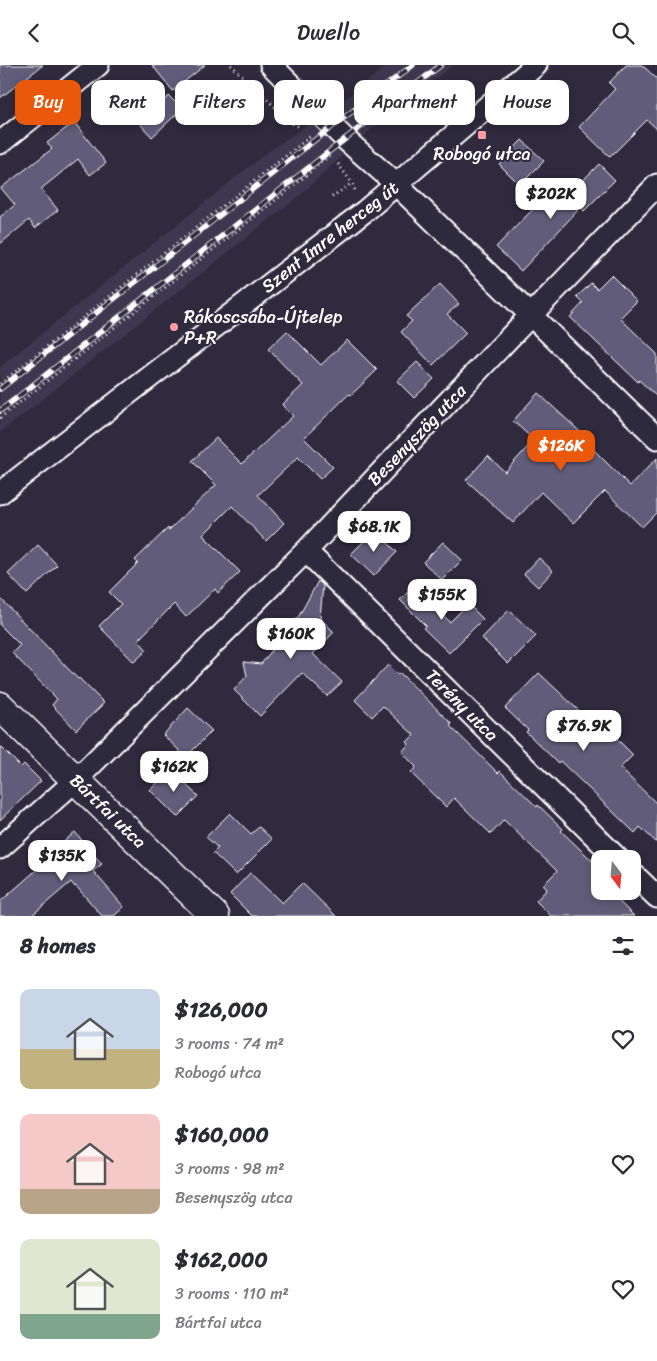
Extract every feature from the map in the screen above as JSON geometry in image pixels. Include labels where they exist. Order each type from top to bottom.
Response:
[{"type":"street","points":[[0,143],[98,65]]},
{"type":"street","points":[[271,65],[345,139],[397,185],[657,438]]},
{"type":"street","name":"Szent Imre herceg út","points":[[0,493],[365,211],[536,65]]},
{"type":"street","name":"Besenyszög utca","points":[[0,848],[76,779],[306,551],[657,185]]},
{"type":"street","name":"Terény utca","points":[[306,551],[609,850]]},
{"type":"street","name":"Bártfai utca","points":[[0,706],[215,916]]},
{"type":"street","points":[[641,882],[657,897]]},
{"type":"path","points":[[232,65],[294,124],[302,128]]},
{"type":"path","points":[[0,384],[311,134],[316,139]]},
{"type":"path","points":[[0,418],[292,187],[331,155],[328,152]]},
{"type":"path","points":[[336,162],[352,183],[365,211]]},
{"type":"path","points":[[332,197],[352,183]]},
{"type":"shaded area","points":[[388,65],[453,65],[434,80],[369,80]]},
{"type":"shaded area","points":[[354,92],[354,125],[376,125],[299,196],[0,433],[0,367],[265,154],[307,125],[344,125],[344,99]]},
{"type":"building","points":[[0,65],[43,65],[23,80],[15,80],[15,86],[0,98]]},
{"type":"building","points":[[152,65],[205,65],[187,80],[175,80],[175,89],[173,91]]},
{"type":"building","points":[[626,65],[642,65],[657,79],[657,129],[647,120],[610,157],[579,127],[615,89],[609,83]]},
{"type":"building","points":[[169,96],[175,102],[175,116],[165,125],[165,100]]},
{"type":"building","points":[[70,125],[76,125],[106,163],[90,175],[78,159],[41,189],[58,210],[35,228],[29,220],[0,244],[0,217],[15,205],[1,188],[52,149],[47,143]]},
{"type":"building","points":[[141,125],[165,125],[152,137]]},
{"type":"building","points":[[522,140],[544,161],[520,185],[499,164]]},
{"type":"building","points":[[599,164],[615,180],[584,211],[581,207],[521,271],[496,247],[539,203],[550,214]]},
{"type":"building","points":[[611,275],[637,301],[620,318],[657,354],[657,397],[639,380],[638,382],[570,317],[583,303],[577,297],[591,283],[597,289]]},
{"type":"building","points":[[440,284],[459,304],[447,314],[466,333],[433,365],[401,332],[412,321],[406,316]]},
{"type":"building","points":[[287,331],[321,365],[347,340],[377,370],[351,395],[349,394],[304,438],[333,467],[320,479],[298,457],[258,495],[284,523],[266,541],[232,506],[203,535],[240,572],[218,593],[215,589],[186,617],[174,604],[138,640],[147,650],[134,662],[99,626],[121,604],[109,592],[138,563],[135,560],[216,485],[192,461],[216,438],[242,464],[293,416],[282,405],[303,385],[268,349]]},
{"type":"building","points":[[417,362],[434,379],[414,398],[397,381]]},
{"type":"building","points":[[538,393],[589,440],[587,443],[630,486],[657,458],[657,512],[642,527],[605,491],[573,523],[541,492],[513,523],[466,480],[488,456],[505,472],[534,440],[513,421]]},
{"type":"building","points":[[375,530],[397,552],[374,576],[351,554]]},
{"type":"building","points":[[443,542],[462,560],[442,580],[423,562]]},
{"type":"building","points":[[38,545],[57,565],[27,594],[8,574]]},
{"type":"building","points":[[539,558],[553,571],[538,587],[524,574]]},
{"type":"building","points":[[318,581],[323,585],[320,618],[334,632],[313,654],[342,682],[327,696],[302,673],[260,716],[234,690],[247,676],[244,662],[261,664],[277,644],[274,642],[299,616]]},
{"type":"building","points":[[413,587],[450,622],[468,604],[483,619],[449,653],[423,628],[426,626],[400,600]]},
{"type":"building","points":[[0,598],[78,679],[104,703],[76,730],[52,705],[57,699],[12,653],[20,645],[0,625]]},
{"type":"building","points":[[509,610],[536,636],[508,664],[482,638]]},
{"type":"building","points":[[388,665],[398,675],[400,673],[498,773],[500,771],[537,807],[538,805],[563,829],[561,831],[591,859],[591,900],[617,900],[634,916],[551,916],[536,901],[547,889],[543,885],[557,871],[504,820],[491,834],[454,798],[446,807],[411,773],[416,767],[402,752],[409,744],[407,742],[414,735],[383,706],[372,717],[355,700]]},
{"type":"building","points":[[539,673],[609,739],[613,735],[633,755],[620,768],[657,804],[657,843],[640,827],[635,833],[560,761],[558,763],[526,732],[528,730],[505,708]]},
{"type":"building","points":[[188,708],[212,731],[186,757],[163,735]]},
{"type":"building","points":[[0,746],[21,767],[24,764],[41,781],[0,820]]},
{"type":"building","points":[[170,770],[198,796],[177,817],[150,790]]},
{"type":"building","points":[[230,813],[251,834],[259,827],[272,839],[236,875],[213,853],[218,848],[206,837]]},
{"type":"building","points":[[75,832],[102,864],[93,871],[124,907],[114,916],[102,916],[71,882],[31,916],[0,916],[0,902],[50,858],[48,856]]},
{"type":"building","points":[[250,873],[282,903],[302,883],[336,916],[252,916],[230,894]]},
{"type":"railway","points":[[0,389],[316,139],[413,65]]},
{"type":"railway","points":[[0,411],[441,65]]},
{"type":"place","name":"Robogó utca","points":[[482,135]]},
{"type":"place","name":"Rákoscsaba-Újtelep P+R","points":[[174,327]]}]
